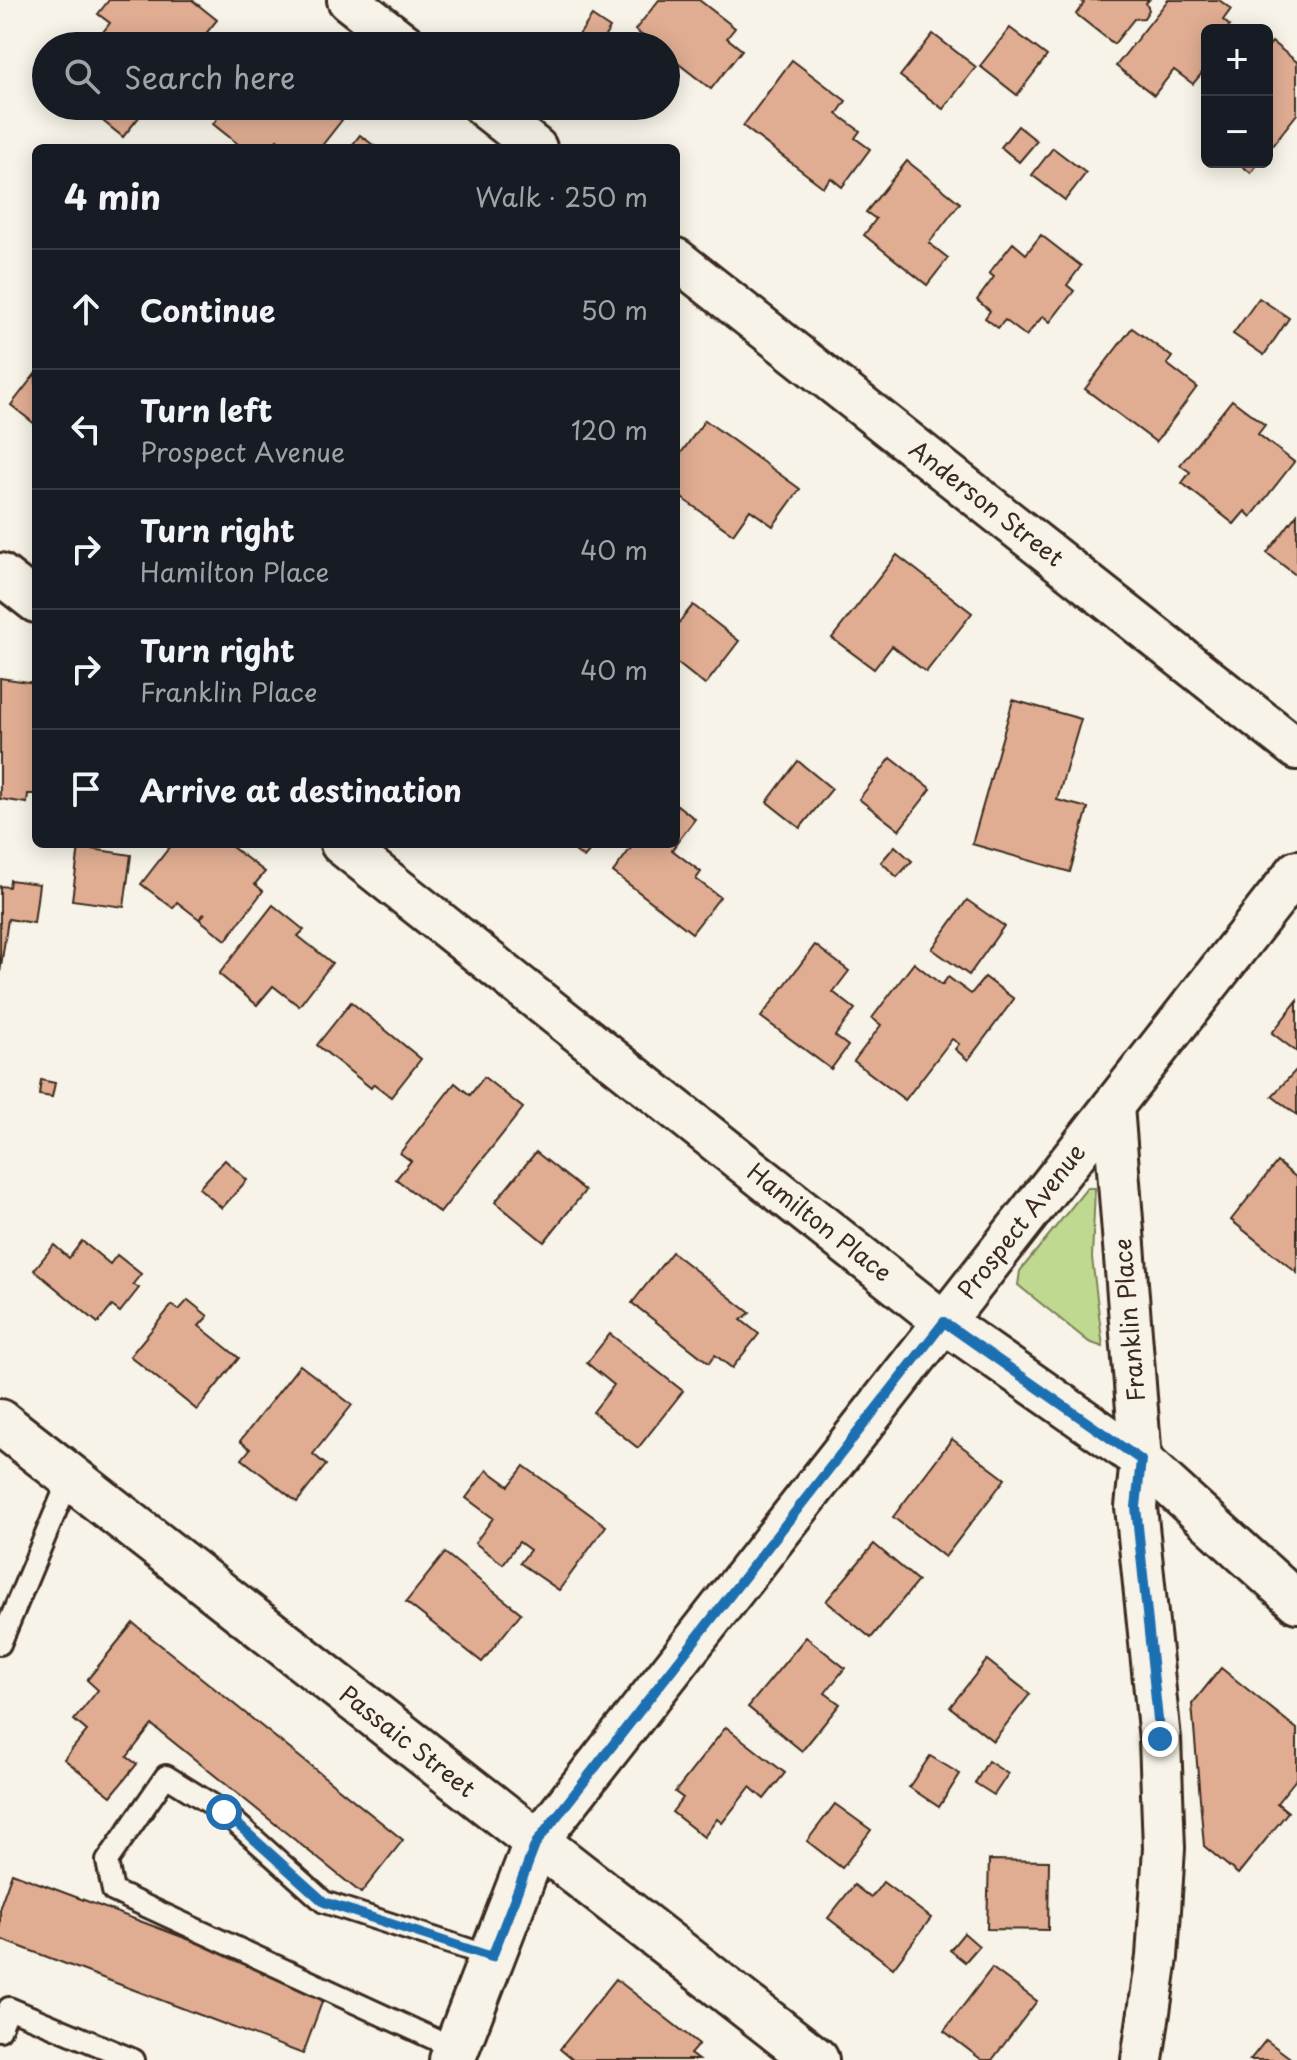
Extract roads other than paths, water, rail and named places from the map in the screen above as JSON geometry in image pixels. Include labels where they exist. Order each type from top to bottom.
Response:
[{"type":"main road","name":"Passaic Street","points":[[0,1422],[816,2060]]},
{"type":"main road","name":"Prospect Avenue","points":[[454,2055],[536,1843]]},
{"type":"street","points":[[348,0],[389,32]]},
{"type":"street","points":[[501,120],[531,144]]},
{"type":"street","name":"Anderson Street","points":[[680,262],[1297,749]]},
{"type":"street","points":[[0,574],[32,599]]},
{"type":"street","name":"Hamilton Place","points":[[346,848],[944,1322],[1141,1460],[1296,1599]]},
{"type":"street","name":"Prospect Avenue","points":[[536,1843],[1297,871]]},
{"type":"street","name":"Franklin Place","points":[[1113,1106],[1141,1460],[1136,1507],[1160,1739],[1164,1848],[1157,1957],[1142,2060]]},
{"type":"lane","points":[[0,1644],[70,1477]]},
{"type":"lane","points":[[454,2055],[113,1891],[107,1861],[166,1776],[224,1812],[324,1902],[492,1957]]},
{"type":"lane","points":[[0,2030],[9,2008],[134,2060]]}]
